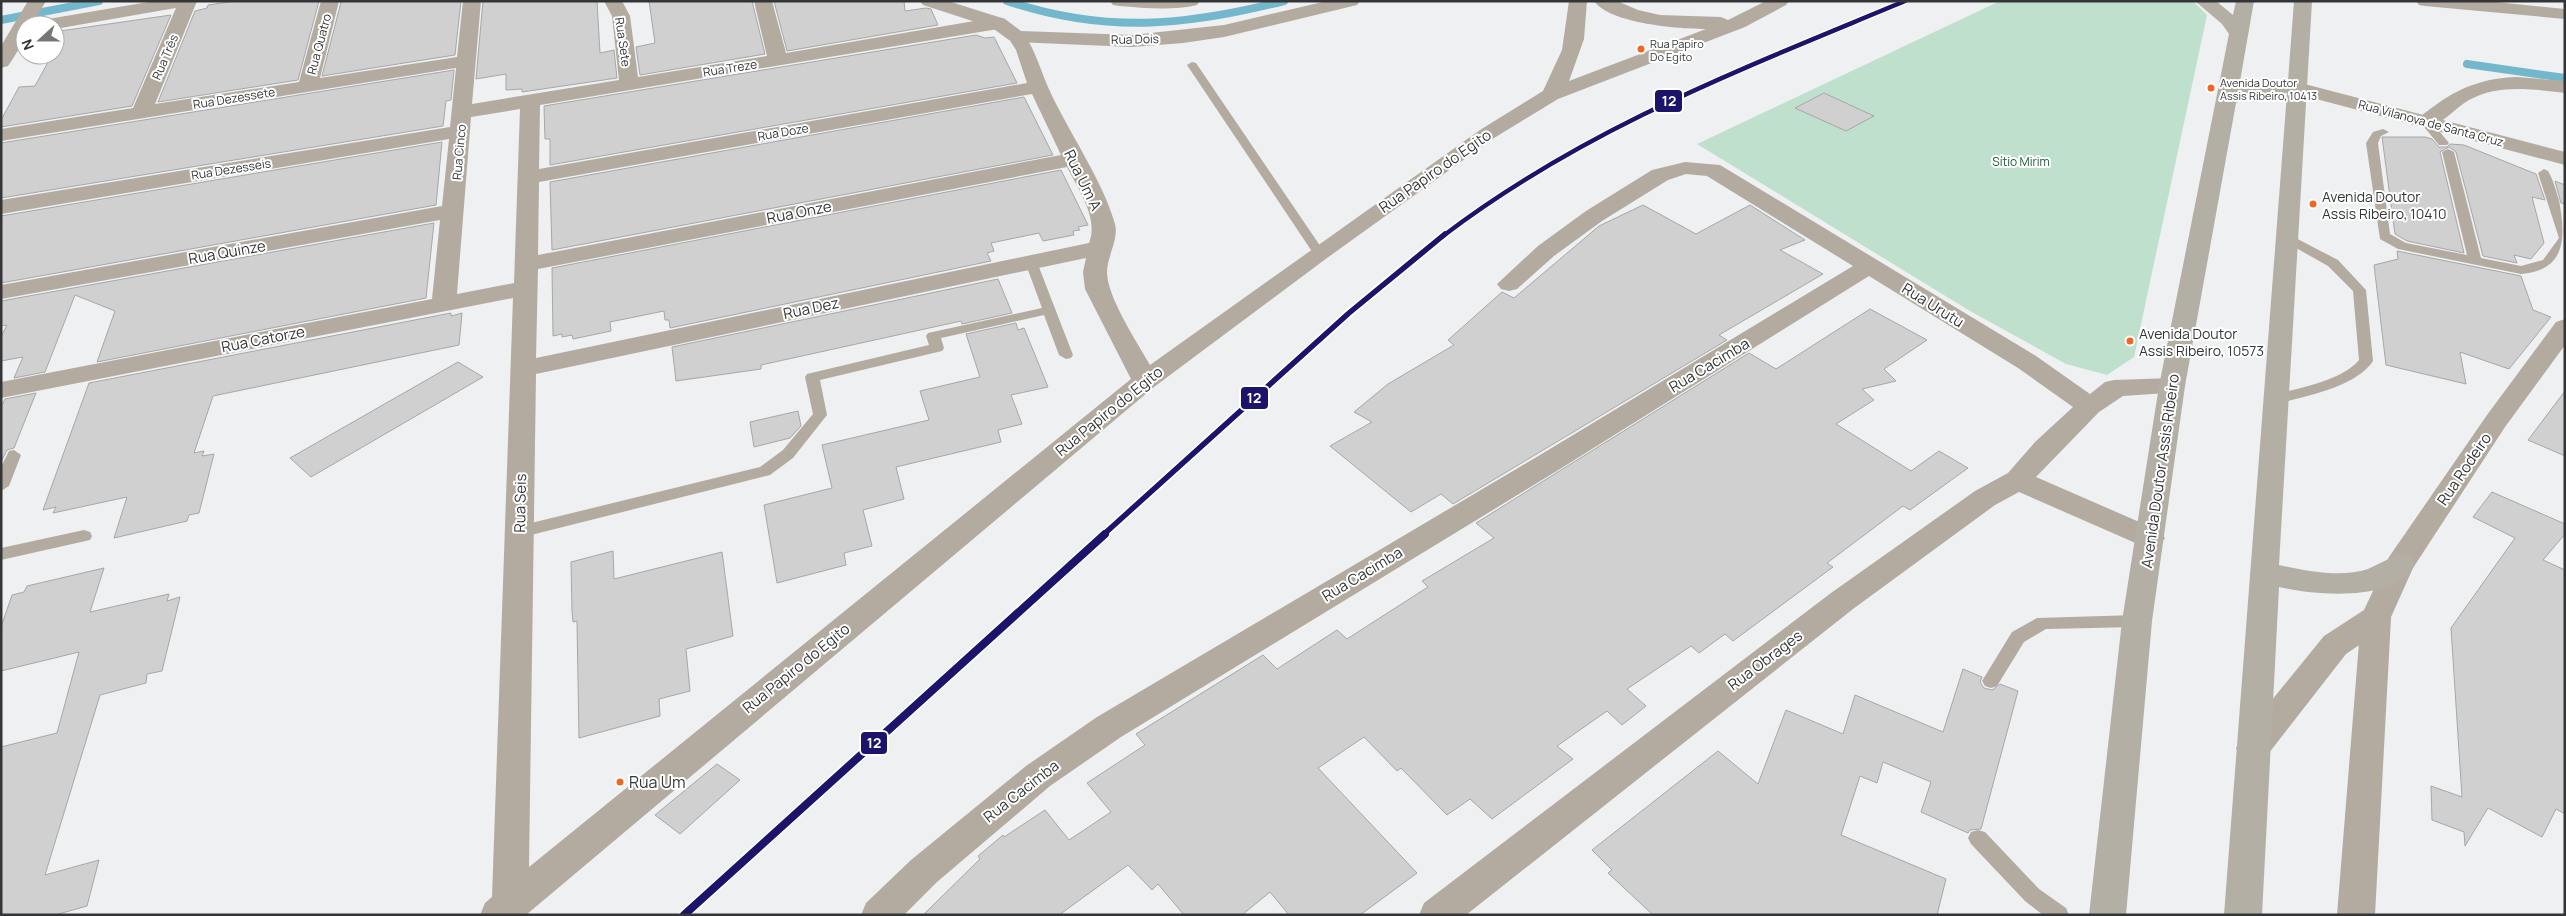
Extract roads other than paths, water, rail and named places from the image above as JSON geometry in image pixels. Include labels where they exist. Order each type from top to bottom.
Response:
[{"type":"main road","points":[[2204,1],[2228,20],[2238,34]]},
{"type":"main road","name":"Avenida Doutor Assis Ribeiro","points":[[2107,915],[2137,621],[2172,386],[2245,1]]},
{"type":"main road","points":[[2243,915],[2286,237],[2304,1]]},
{"type":"main road","points":[[2227,100],[2242,91],[2257,86],[2276,85],[2297,88]]},
{"type":"main road","points":[[2264,573],[2312,584],[2338,584],[2370,580],[2400,565]]},
{"type":"street","points":[[65,22],[188,1]]},
{"type":"street","name":"Rua Três","points":[[141,113],[188,1]]},
{"type":"street","name":"Rua Quatro","points":[[308,86],[330,1]]},
{"type":"street","name":"Rua Cinco","points":[[444,303],[472,1]]},
{"type":"street","name":"Rua Sete","points":[[613,1],[621,16],[629,85]]},
{"type":"street","points":[[763,1],[778,60]]},
{"type":"street","name":"Rua Dois","points":[[929,1],[1009,30],[1050,39],[1065,36],[1143,40],[1206,34],[1351,1]]},
{"type":"street","points":[[1125,2],[1191,1]]},
{"type":"street","points":[[1552,95],[1567,70],[1573,50],[1578,1]]},
{"type":"street","points":[[1603,1],[1630,15],[1658,22],[1738,23]]},
{"type":"street","name":"Rua Papiro do Egito","points":[[504,910],[1146,381],[1487,134],[1552,95],[1738,23],[1780,1]]},
{"type":"street","points":[[2425,1],[2565,14]]},
{"type":"street","points":[[29,15],[35,3]]},
{"type":"street","name":"Rua Treze","points":[[462,122],[530,102],[629,85],[778,60],[1009,30]]},
{"type":"street","name":"Rua Um A","points":[[1009,30],[1025,50],[1038,87],[1097,205],[1104,226],[1104,235],[1098,248],[1095,272],[1097,289],[1146,381]]},
{"type":"street","points":[[1,62],[15,39]]},
{"type":"street","name":"Rua Dezessete","points":[[1,135],[466,61]]},
{"type":"street","points":[[2426,122],[2470,91],[2491,85],[2526,83],[2565,87]]},
{"type":"street","name":"Rua Doze","points":[[528,177],[1038,87]]},
{"type":"street","name":"Rua Vilanova de Santa Cruz","points":[[2297,88],[2565,159]]},
{"type":"street","name":"Rua Seis","points":[[504,910],[519,532],[530,102]]},
{"type":"street","name":"Rua Dezesseis","points":[[1,208],[462,122]]},
{"type":"street","name":"Rua Onze","points":[[525,276],[1073,159]]},
{"type":"street","name":"Rua Urutu","points":[[1509,284],[1546,250],[1594,216],[1660,175],[1673,170],[1696,168],[1712,170],[2026,362],[2090,406]]},
{"type":"street","name":"Rua Quinze","points":[[1,292],[453,211]]},
{"type":"street","name":"Rua Dez","points":[[523,369],[1098,248]]},
{"type":"street","name":"Rua Cacimba","points":[[879,915],[924,871],[1038,776],[1108,727],[1550,462],[1869,266]]},
{"type":"street","name":"Rua Catorze","points":[[1,390],[444,303],[525,276]]},
{"type":"street","name":"Rua Rodeiro","points":[[2356,915],[2376,618],[2400,565],[2496,421],[2565,327]]},
{"type":"street","points":[[2090,406],[2114,390],[2114,388],[2172,386]]},
{"type":"street","name":"Rua Obrages","points":[[1437,915],[1842,602],[1985,498],[2018,480],[2045,449],[2090,406]]},
{"type":"street","points":[[2018,480],[2150,538]]},
{"type":"street","points":[[2253,748],[2335,645],[2376,618]]},
{"type":"lane","points":[[1192,65],[1319,254]]},
{"type":"lane","points":[[2426,122],[2445,148],[2475,261]]},
{"type":"lane","points":[[2384,132],[2377,134],[2372,143],[2384,236],[2402,246],[2521,270],[2533,269],[2548,263],[2565,238],[2544,173]]},
{"type":"lane","points":[[2276,399],[2339,380],[2357,372],[2366,361],[2359,290],[2333,263],[2286,237]]},
{"type":"lane","points":[[1031,262],[1066,355]]},
{"type":"lane","points":[[519,532],[765,471],[788,454],[820,415],[812,377],[937,348],[933,336],[1049,310]]},
{"type":"lane","points":[[1,486],[14,455]]},
{"type":"lane","points":[[1,554],[84,536]]},
{"type":"lane","points":[[1991,681],[2018,637],[2043,623],[2137,621]]},
{"type":"lane","points":[[1978,838],[2032,895],[2059,915]]},
{"type":"waterway","points":[[1,20],[99,1]]},
{"type":"waterway","points":[[1007,1],[1043,12],[1078,18],[1146,23],[1213,16],[1284,1]]},
{"type":"waterway","points":[[2467,64],[2565,78]]},
{"type":"place","name":"Rua Papiro Do Egito","points":[[1641,49]]},
{"type":"place","name":"Avenida Doutor Assis Ribeiro, 10413","points":[[2211,88]]},
{"type":"place","name":"Avenida Doutor Assis Ribeiro, 10410","points":[[2313,204]]},
{"type":"place","name":"Avenida Doutor Assis Ribeiro, 10573","points":[[2130,341]]},
{"type":"place","name":"Rua Um","points":[[620,782]]},
{"type":"park label","name":"Sítio Mirim","points":[[2021,161]]}]
